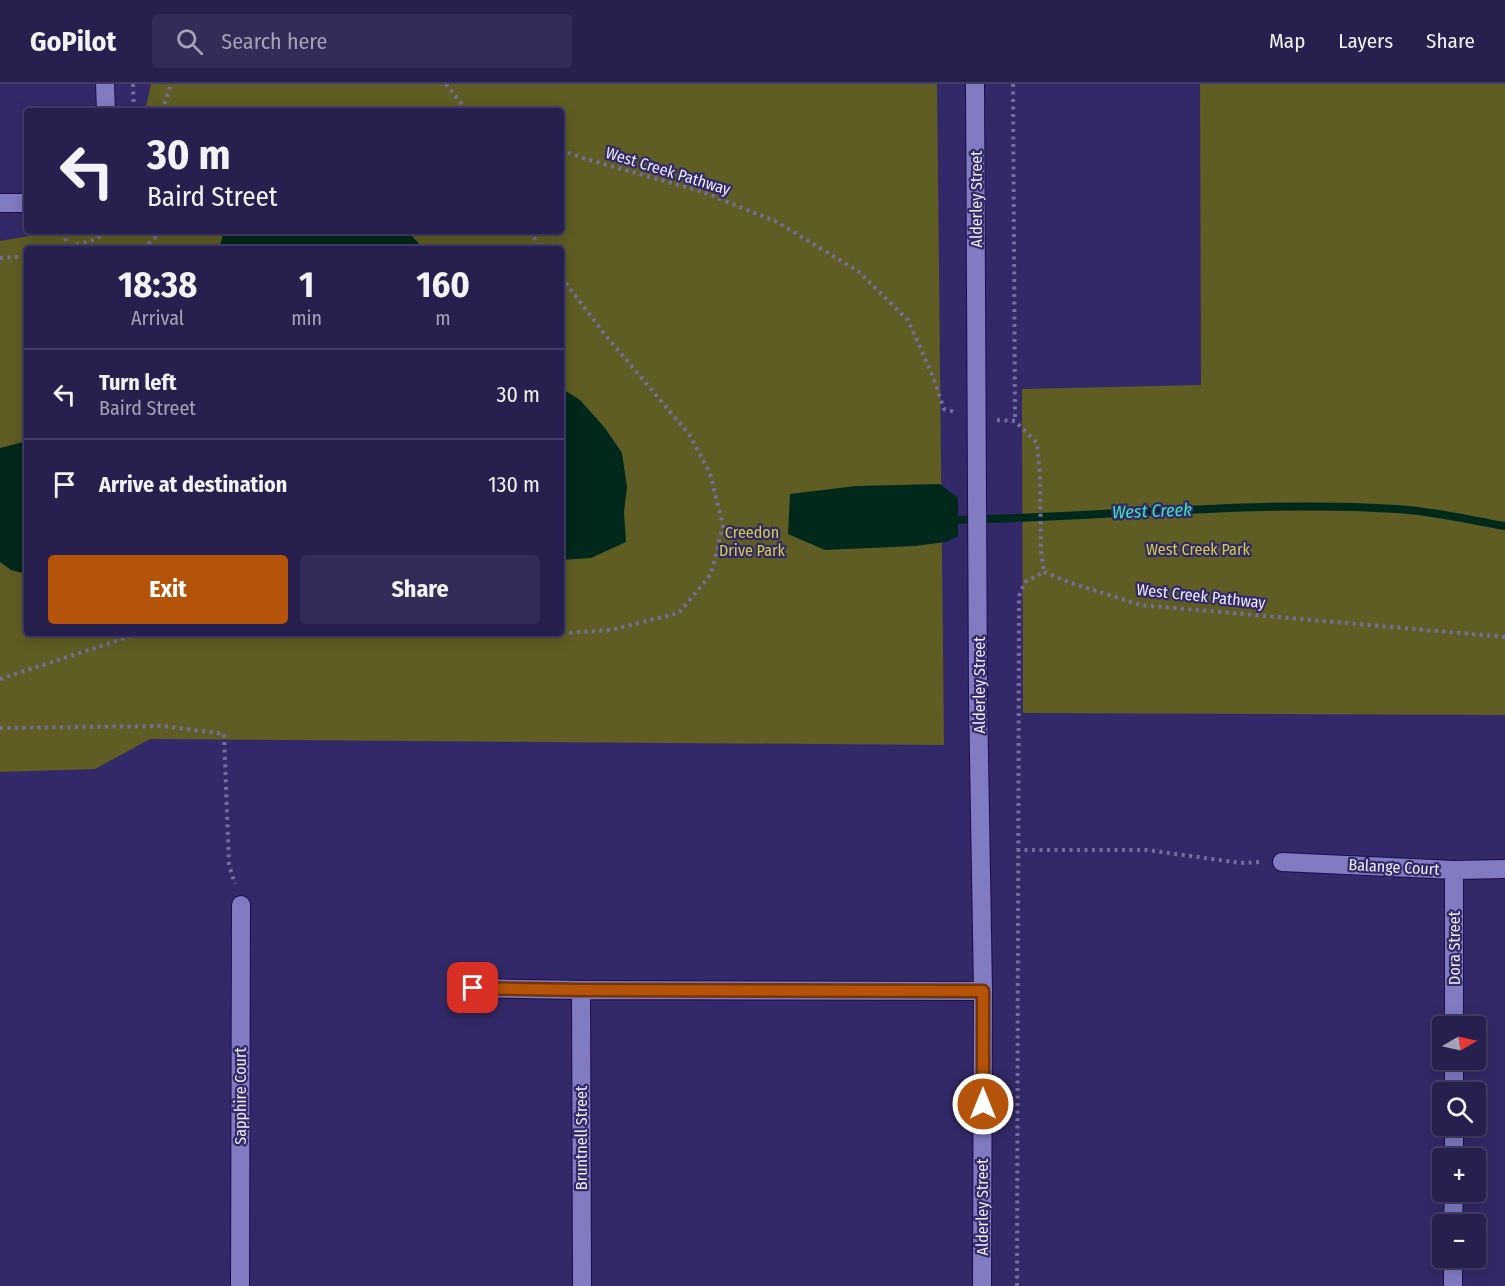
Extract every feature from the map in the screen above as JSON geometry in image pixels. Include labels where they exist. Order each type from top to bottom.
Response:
[{"type":"street","points":[[105,84],[106,108]]},
{"type":"street","name":"Alderley Street","points":[[975,84],[978,697],[983,991],[982,1286]]},
{"type":"street","points":[[0,204],[24,203]]},
{"type":"street","name":"Balange Court","points":[[1282,862],[1454,870],[1505,869]]},
{"type":"street","name":"Dora Street","points":[[1454,870],[1454,1016]]},
{"type":"street","name":"Sapphire Court","points":[[240,1286],[241,905]]},
{"type":"street","points":[[473,988],[983,991]]},
{"type":"street","name":"Bruntnell Street","points":[[580,990],[582,1286]]},
{"type":"street","points":[[1453,1268],[1453,1286]]},
{"type":"path","points":[[134,84],[134,108]]},
{"type":"path","points":[[163,108],[171,84]]},
{"type":"path","points":[[446,84],[465,108]]},
{"type":"path","points":[[1013,84],[1015,421],[1037,443],[1041,552],[1044,572],[1025,582],[1019,596],[1017,1286]]},
{"type":"path","name":"West Creek Pathway","points":[[564,151],[703,192],[777,222],[858,271],[908,320],[933,377],[944,409],[976,420],[1015,421]]},
{"type":"path","points":[[74,246],[96,239],[103,234]]},
{"type":"path","points":[[146,246],[159,234]]},
{"type":"path","points":[[0,258],[24,256]]},
{"type":"path","points":[[564,282],[606,336],[689,434],[710,473],[723,526],[711,574],[679,613],[611,630],[564,633]]},
{"type":"path","name":"West Creek Pathway","points":[[1044,572],[1071,583],[1141,604],[1505,637]]},
{"type":"path","points":[[0,679],[132,636]]},
{"type":"path","points":[[0,728],[163,726],[224,734],[229,865],[241,905]]},
{"type":"path","points":[[1017,850],[1147,850],[1241,863],[1282,862]]},
{"type":"green space","name":"Creedon Drive Park","points":[[151,84],[937,84],[944,745],[150,739],[95,769],[0,772],[0,241],[41,234],[564,234],[564,108],[146,108]]},
{"type":"green space","name":"West Creek Park","points":[[1200,84],[1505,84],[1505,715],[1023,713],[1022,389],[1201,385]]},
{"type":"shaded area","points":[[223,234],[410,234],[421,246],[220,246]]},
{"type":"shaded area","points":[[564,390],[580,400],[605,428],[622,453],[627,487],[624,512],[626,542],[591,558],[564,560]]},
{"type":"shaded area","points":[[24,442],[24,573],[11,570],[0,562],[0,448]]},
{"type":"shaded area","points":[[940,484],[958,498],[958,536],[946,542],[915,546],[825,550],[788,534],[790,494],[856,486]]},
{"type":"waterway","name":"West Creek","points":[[949,520],[1229,508],[1341,507],[1410,510],[1505,526]]},
{"type":"route","points":[[473,988],[983,991],[983,1104]]}]
